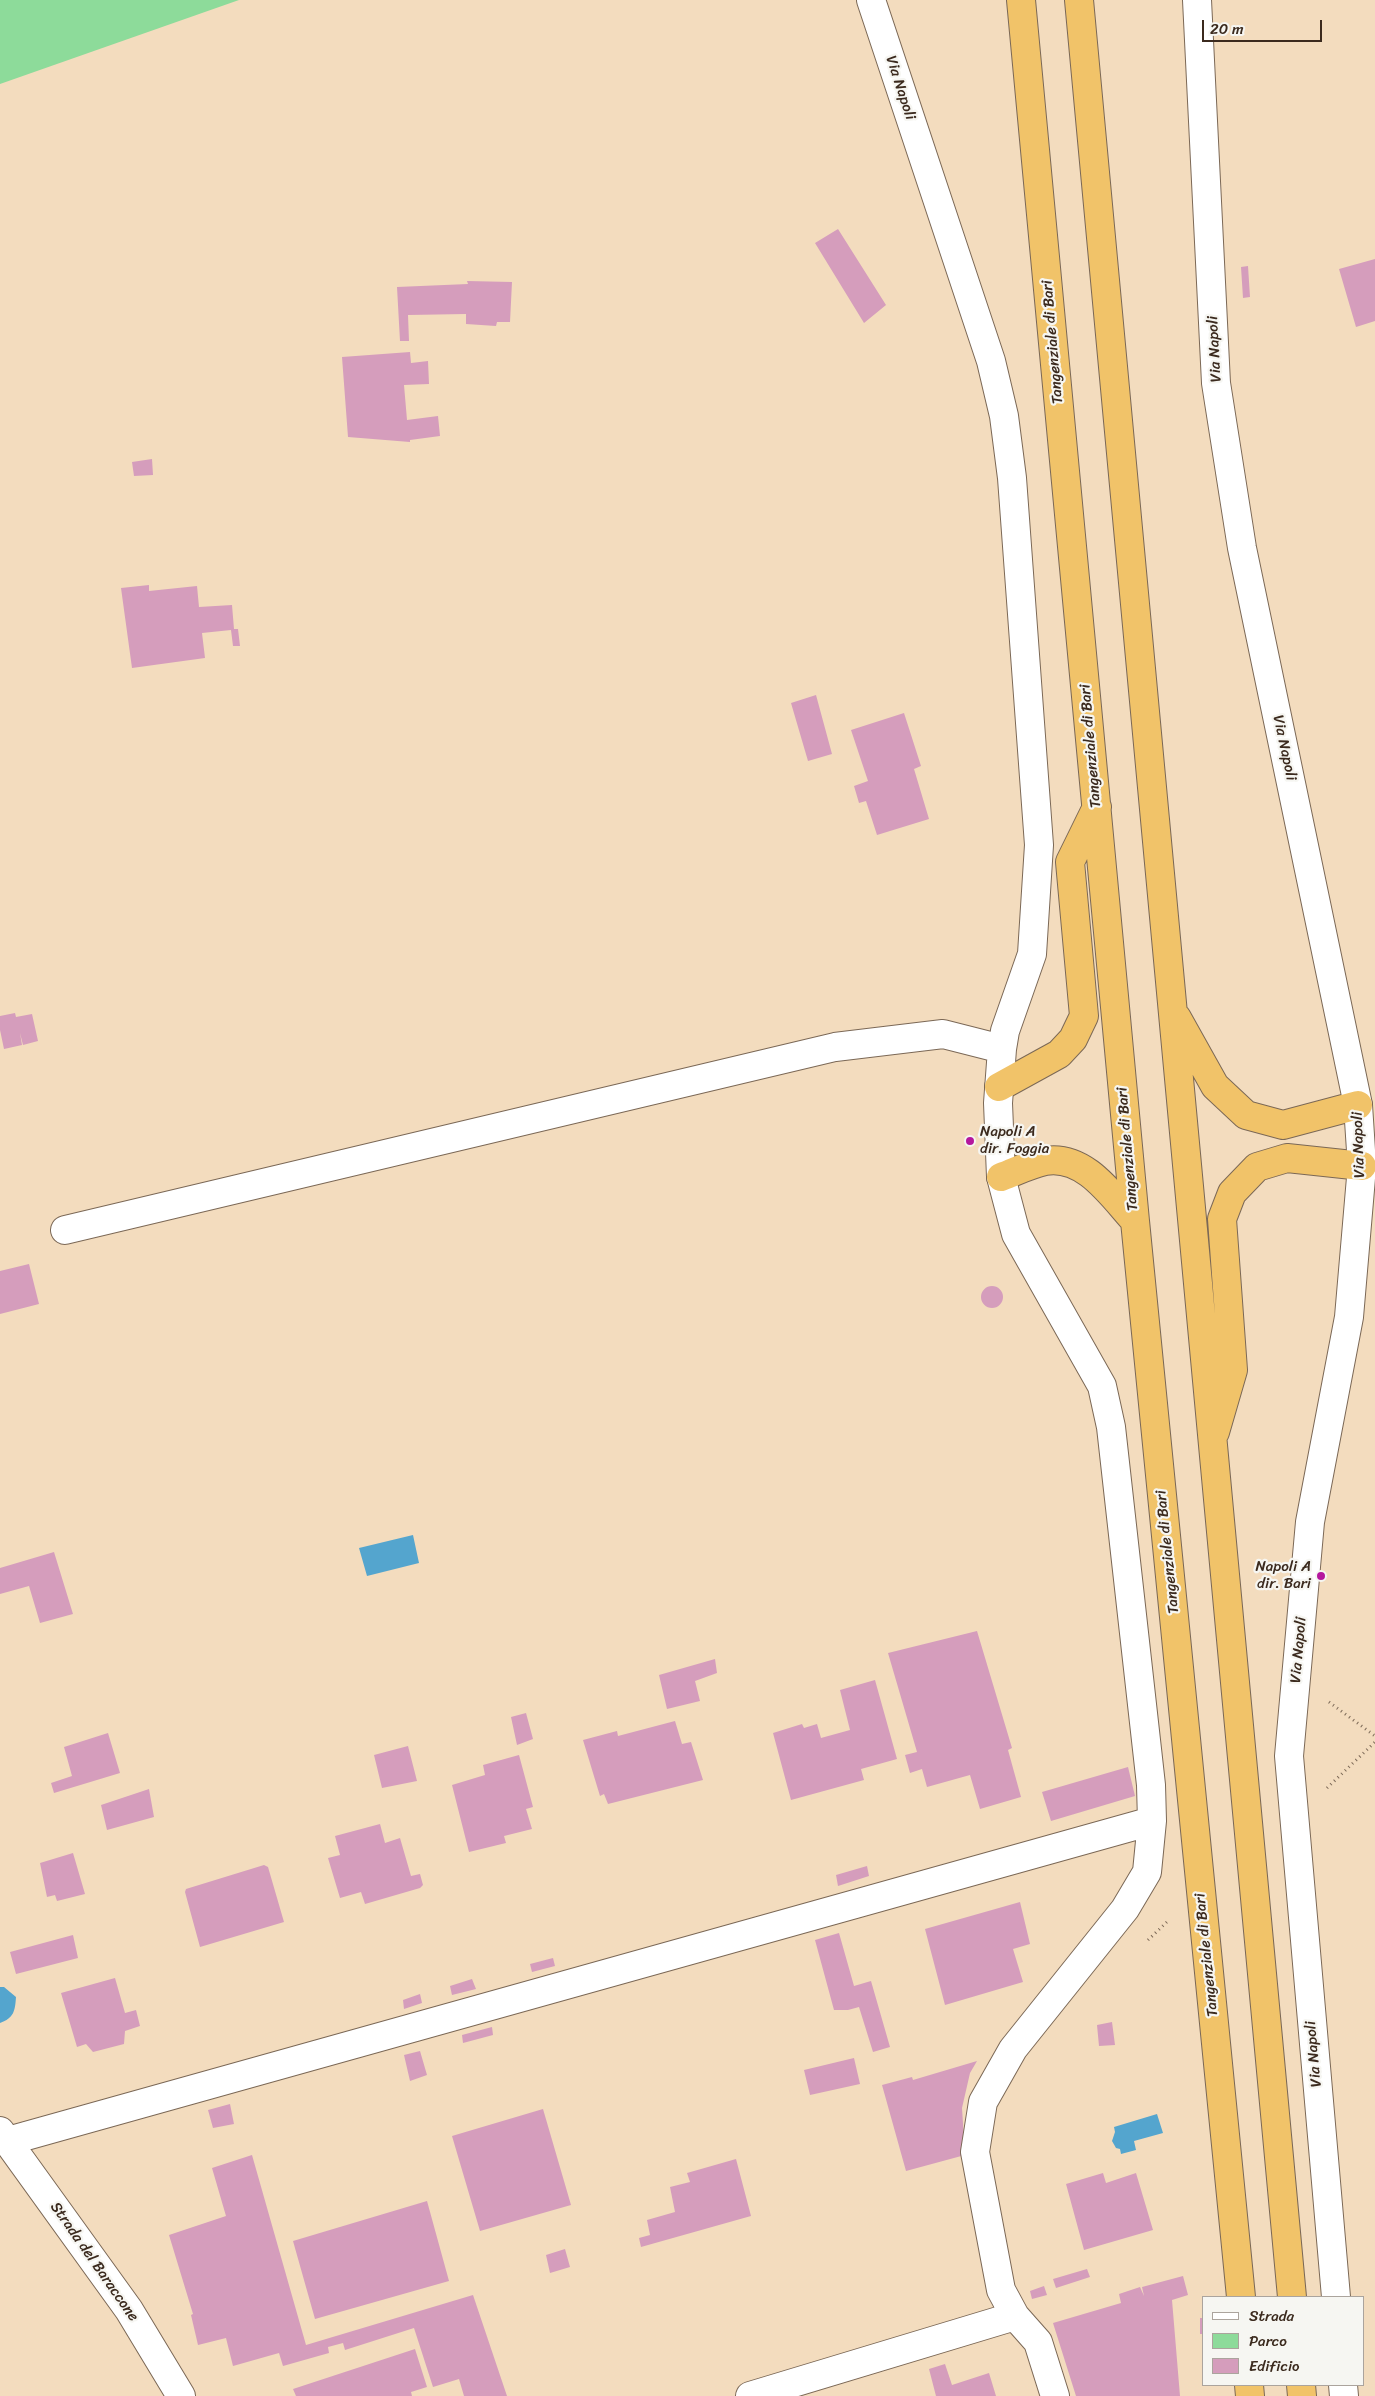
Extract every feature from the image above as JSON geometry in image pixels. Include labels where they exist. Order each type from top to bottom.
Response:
[{"type":"highway","name":"Tangenziale di Bari","points":[[1020,0],[1135,1221],[1240,2296]]},
{"type":"highway","points":[[1079,0],[1173,1010],[1211,1447],[1292,2296]]},
{"type":"highway","points":[[999,1087],[1059,1054],[1073,1039],[1084,1016],[1070,862],[1097,807]]},
{"type":"highway","points":[[1173,1010],[1215,1086],[1246,1115],[1283,1125],[1358,1105]]},
{"type":"highway","points":[[1211,1447],[1233,1370],[1222,1219],[1232,1192],[1257,1167],[1287,1158],[1362,1166]]},
{"type":"highway","points":[[1001,1178],[1046,1160],[1071,1163],[1092,1174],[1135,1221]]},
{"type":"street","name":"Via Napoli","points":[[871,0],[991,361],[1004,416],[1012,478],[1039,845],[1032,954],[1005,1031],[1002,1049],[999,1087],[1001,1178],[1016,1234],[1102,1386],[1111,1427],[1151,1785],[1152,1822],[1147,1872],[1125,1909],[1013,2049],[983,2102],[975,2152],[1001,2290],[1015,2316],[1038,2342],[1055,2396]]},
{"type":"street","name":"Via Napoli","points":[[1197,0],[1216,383],[1242,548],[1358,1105],[1362,1166],[1349,1317],[1310,1522],[1289,1756],[1336,2296]]},
{"type":"street","points":[[65,1230],[836,1047],[943,1034],[1002,1049]]},
{"type":"street","points":[[4,2136],[1152,1822]]},
{"type":"street","name":"Strada del Baraccone","points":[[4,2136],[129,2310],[182,2396]]},
{"type":"street","points":[[750,2396],[1015,2316]]},
{"type":"path","points":[[1327,1700],[1375,1736]]},
{"type":"path","points":[[1335,1782],[1375,1742]]},
{"type":"green space","points":[[0,0],[239,0],[0,84]]},
{"type":"water","points":[[413,1535],[419,1563],[367,1576],[359,1548]]},
{"type":"water","points":[[0,1987],[4,1987],[16,1997],[13,2013],[8,2019],[0,2023]]},
{"type":"water","points":[[1157,2114],[1163,2133],[1134,2141],[1136,2150],[1121,2154],[1120,2149],[1116,2148],[1112,2141],[1115,2132],[1114,2127]]},
{"type":"building","points":[[838,229],[886,305],[864,323],[815,243]]},
{"type":"building","points":[[1375,259],[1375,321],[1356,327],[1339,269]]},
{"type":"building","points":[[1248,266],[1250,297],[1243,298],[1241,267]]},
{"type":"building","points":[[467,281],[512,282],[510,322],[497,322],[496,326],[466,324],[466,314],[408,315],[409,341],[400,341],[397,287],[468,284]]},
{"type":"building","points":[[410,352],[411,363],[428,361],[429,384],[404,385],[407,420],[438,416],[440,436],[410,440],[410,442],[348,437],[342,357]]},
{"type":"building","points":[[152,459],[153,475],[134,476],[132,462]]},
{"type":"building","points":[[149,585],[149,591],[197,586],[199,607],[232,605],[234,629],[238,629],[240,646],[233,646],[231,630],[202,633],[205,658],[132,668],[121,588]]},
{"type":"building","points":[[816,695],[832,754],[808,761],[791,703]]},
{"type":"building","points":[[904,713],[921,766],[914,769],[929,819],[877,835],[866,801],[859,803],[854,786],[868,781],[851,730]]},
{"type":"building","points":[[15,1013],[16,1017],[32,1014],[38,1041],[23,1045],[20,1033],[22,1045],[4,1049],[0,1030],[0,1016]]},
{"type":"building","points":[[29,1264],[39,1304],[0,1314],[0,1271]]},
{"type":"building","points":[[988,1286],[996,1286],[1003,1293],[1003,1301],[996,1308],[988,1308],[981,1301],[981,1293]]},
{"type":"building","points":[[54,1552],[73,1614],[40,1623],[29,1586],[0,1594],[0,1568]]},
{"type":"building","points":[[977,1631],[1012,1748],[1008,1750],[1021,1797],[980,1809],[970,1775],[927,1787],[922,1769],[910,1773],[905,1755],[917,1752],[888,1653]]},
{"type":"building","points":[[715,1659],[717,1673],[695,1681],[700,1701],[667,1709],[659,1675]]},
{"type":"building","points":[[875,1680],[897,1759],[861,1769],[864,1780],[791,1800],[773,1733],[802,1724],[804,1728],[817,1724],[821,1738],[850,1730],[840,1690]]},
{"type":"building","points":[[526,1713],[533,1739],[517,1745],[511,1717]]},
{"type":"building","points":[[675,1721],[682,1744],[691,1742],[703,1780],[608,1804],[604,1794],[600,1796],[583,1740],[617,1731],[618,1736]]},
{"type":"building","points":[[108,1733],[120,1773],[54,1793],[51,1783],[72,1776],[64,1747]]},
{"type":"building","points":[[408,1746],[417,1781],[382,1788],[374,1755]]},
{"type":"building","points":[[519,1755],[533,1807],[526,1809],[532,1829],[504,1836],[506,1843],[469,1852],[452,1785],[485,1775],[483,1765]]},
{"type":"building","points":[[1128,1767],[1135,1796],[1051,1821],[1042,1792]]},
{"type":"building","points":[[149,1789],[154,1817],[107,1830],[101,1805]]},
{"type":"building","points":[[380,1824],[385,1843],[400,1838],[411,1876],[420,1874],[423,1885],[420,1888],[365,1904],[361,1892],[340,1898],[328,1858],[340,1855],[335,1836]]},
{"type":"building","points":[[73,1853],[85,1894],[57,1901],[55,1895],[47,1897],[40,1863]]},
{"type":"building","points":[[264,1865],[268,1867],[284,1922],[200,1947],[185,1892],[186,1889]]},
{"type":"building","points":[[867,1866],[869,1876],[838,1886],[836,1875]]},
{"type":"building","points":[[1020,1902],[1030,1944],[1013,1949],[1023,1982],[945,2005],[925,1929]]},
{"type":"building","points":[[839,1933],[854,1986],[871,1981],[890,2047],[873,2052],[859,2007],[848,2010],[834,2010],[815,1940]]},
{"type":"building","points":[[73,1935],[78,1958],[16,1974],[10,1952]]},
{"type":"building","points":[[553,1958],[555,1966],[532,1972],[530,1964]]},
{"type":"building","points":[[115,1978],[125,2013],[136,2010],[140,2026],[125,2031],[124,2044],[93,2052],[86,2044],[77,2047],[61,1993]]},
{"type":"building","points":[[472,1979],[476,1989],[452,1995],[450,1986]]},
{"type":"building","points":[[420,1994],[422,2003],[404,2009],[403,2000]]},
{"type":"building","points":[[1112,2022],[1115,2045],[1099,2046],[1097,2025]]},
{"type":"building","points":[[492,2027],[493,2035],[463,2043],[462,2035]]},
{"type":"building","points":[[420,2051],[427,2075],[410,2081],[404,2055]]},
{"type":"building","points":[[854,2058],[860,2084],[810,2095],[804,2070]]},
{"type":"building","points":[[977,2061],[970,2073],[962,2108],[965,2155],[906,2171],[882,2085],[912,2077],[913,2080]]},
{"type":"building","points":[[230,2104],[234,2124],[213,2128],[208,2110]]},
{"type":"building","points":[[543,2109],[571,2205],[480,2231],[452,2136]]},
{"type":"building","points":[[252,2155],[306,2345],[473,2295],[507,2396],[464,2396],[459,2379],[433,2387],[414,2328],[345,2350],[343,2343],[328,2347],[329,2353],[283,2366],[279,2353],[233,2366],[226,2338],[198,2345],[191,2315],[193,2314],[169,2235],[226,2216],[212,2168]]},
{"type":"building","points":[[736,2159],[751,2216],[641,2247],[639,2238],[650,2235],[647,2220],[675,2212],[670,2187],[690,2182],[687,2173]]},
{"type":"building","points":[[1103,2173],[1106,2183],[1136,2173],[1153,2230],[1084,2250],[1066,2184]]},
{"type":"building","points":[[427,2201],[449,2281],[315,2319],[293,2241]]},
{"type":"building","points":[[565,2249],[570,2267],[550,2273],[546,2255]]},
{"type":"building","points":[[1087,2269],[1090,2277],[1056,2288],[1053,2279]]},
{"type":"building","points":[[1183,2276],[1188,2295],[1172,2300],[1180,2396],[1076,2396],[1053,2323],[1121,2303],[1119,2294],[1140,2287],[1144,2296],[1142,2287]]},
{"type":"building","points":[[1044,2286],[1047,2295],[1032,2299],[1030,2291]]},
{"type":"building","points":[[1200,2318],[1202,2318],[1202,2334],[1200,2334]]},
{"type":"building","points":[[415,2349],[427,2387],[411,2392],[412,2396],[296,2396],[293,2389]]},
{"type":"building","points":[[945,2364],[952,2385],[989,2373],[996,2396],[936,2396],[929,2369]]},
{"type":"place","name":"Napoli A dir. Foggia","points":[[970,1141]]},
{"type":"place","name":"Napoli A dir. Bari","points":[[1321,1576]]}]
